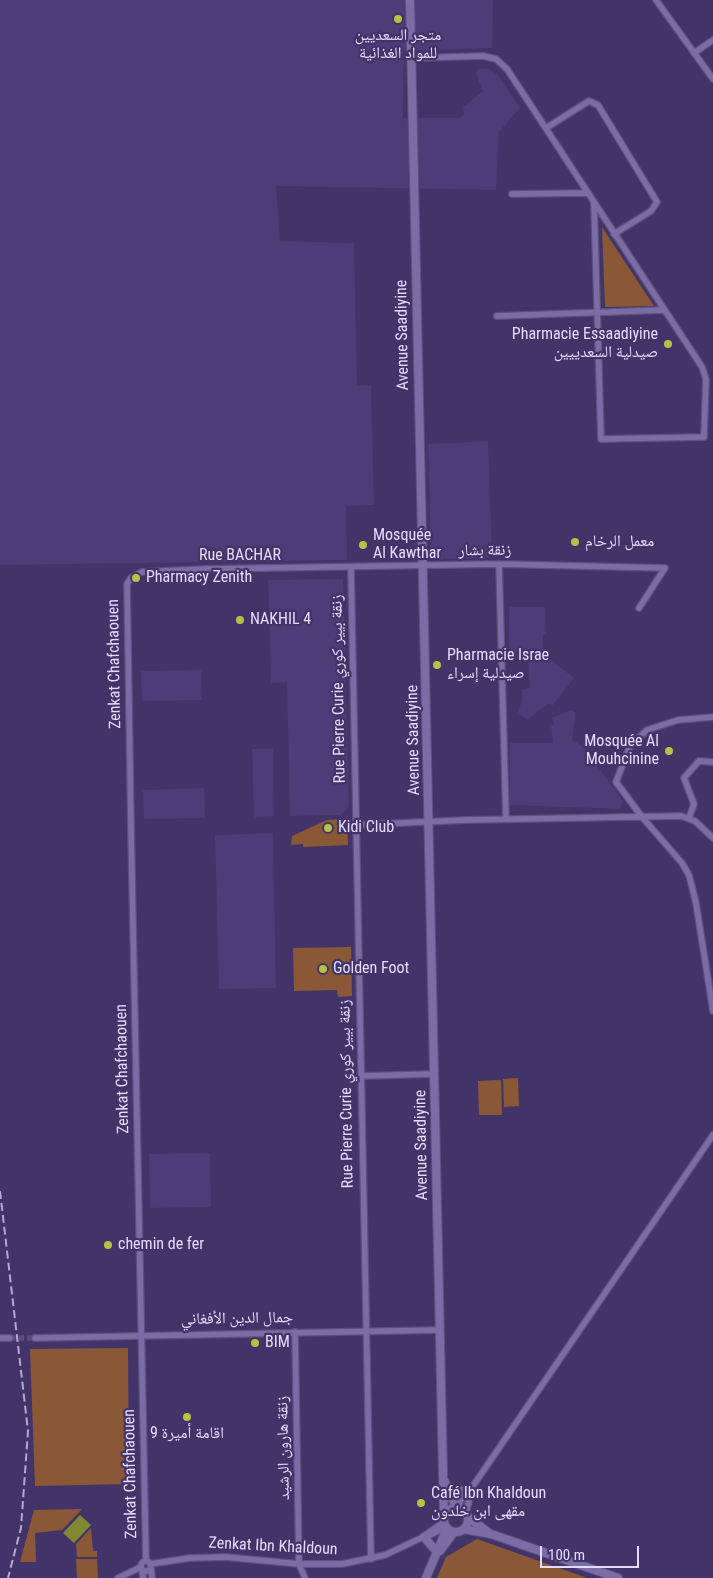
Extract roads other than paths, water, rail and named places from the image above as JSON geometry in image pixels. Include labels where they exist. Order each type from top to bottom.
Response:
[{"type":"main road","name":"Avenue Saadiyine","points":[[410,0],[416,320],[424,566],[439,1330],[447,1526]]},
{"type":"main road","name":"Avenue Saadiyine","points":[[444,1479],[457,1507]]},
{"type":"main road","points":[[448,1490],[470,1488]]},
{"type":"main road","points":[[433,1560],[447,1526],[448,1510],[457,1507],[491,1534]]},
{"type":"main road","points":[[464,1529],[468,1524],[467,1515]]},
{"type":"main road","points":[[447,1526],[491,1534],[618,1578]]},
{"type":"main road","points":[[426,1578],[447,1526]]},
{"type":"main road","points":[[422,1537],[437,1552]]},
{"type":"street","points":[[656,0],[713,79]]},
{"type":"street","points":[[694,53],[713,40]]},
{"type":"street","points":[[411,58],[483,56],[496,59],[507,69],[702,367],[706,379],[704,437],[601,439],[594,204]]},
{"type":"street","points":[[546,128],[589,101],[598,105],[657,202],[651,211],[614,234]]},
{"type":"street","points":[[512,194],[587,193]]},
{"type":"street","points":[[497,316],[664,310]]},
{"type":"street","points":[[499,564],[506,819]]},
{"type":"street","name":"زنقة بشار","points":[[351,568],[499,564],[665,568],[639,608]]},
{"type":"street","name":"Rue BACHAR","points":[[130,578],[136,574],[151,572],[351,568]]},
{"type":"street","name":"Rue Pierre Curie زنقة بيير كوري","points":[[351,568],[371,1559]]},
{"type":"street","name":"Zenkat Chafchaouen","points":[[130,578],[127,584],[142,1336],[149,1564],[152,1578]]},
{"type":"street","points":[[713,717],[678,720],[661,724],[640,735],[630,746],[616,782],[682,864],[691,881],[705,951],[713,1011]]},
{"type":"street","points":[[689,818],[694,804],[684,778],[699,761],[713,762]]},
{"type":"street","points":[[356,825],[642,816],[689,818],[701,825],[713,838]]},
{"type":"street","points":[[362,1076],[434,1074]]},
{"type":"street","points":[[457,1507],[713,1135]]},
{"type":"street","name":"جمال الدين الأفغاني","points":[[35,1338],[439,1330]]},
{"type":"street","name":"زنقة هارون الرشيد","points":[[295,1332],[299,1564]]},
{"type":"street","points":[[0,1338],[10,1338]]},
{"type":"street","points":[[467,1515],[470,1488]]},
{"type":"street","name":"Zenkat Ibn Khaldoun","points":[[149,1564],[190,1558],[217,1557],[299,1564],[342,1564],[371,1559],[447,1526]]},
{"type":"street","points":[[118,1578],[149,1564]]},
{"type":"street","points":[[299,1564],[305,1578]]},
{"type":"street","points":[[142,1568],[143,1578]]},
{"type":"tunnel","points":[[10,1338],[35,1338]]},
{"type":"railway","points":[[0,1191],[28,1431],[21,1528],[8,1578]]},
{"type":"place","name":"متجر السعديين للمواد الغذائية","points":[[398,19]]},
{"type":"place","name":"Pharmacie Essaadiyine صيدلية السعدييين","points":[[668,344]]},
{"type":"place","name":"معمل الرخام","points":[[575,542]]},
{"type":"place","name":"Mosquée Al Kawthar","points":[[363,545]]},
{"type":"place","name":"Pharmacy Zenith","points":[[136,578]]},
{"type":"place","name":"NAKHIL 4","points":[[240,620]]},
{"type":"place","name":"Pharmacie Israe صيدلية إسراء","points":[[437,665]]},
{"type":"place","name":"Mosquée Al Mouhcinine","points":[[669,751]]},
{"type":"place","name":"Kidi Club","points":[[328,828]]},
{"type":"place","name":"Golden Foot","points":[[323,969]]},
{"type":"place","name":"chemin de fer","points":[[108,1245]]},
{"type":"place","name":"BIM","points":[[255,1343]]},
{"type":"place","name":"اقامة أميرة 9","points":[[187,1417]]},
{"type":"place","name":"Café Ibn Khaldoun مقهى ابن خلدون","points":[[421,1503]]}]
